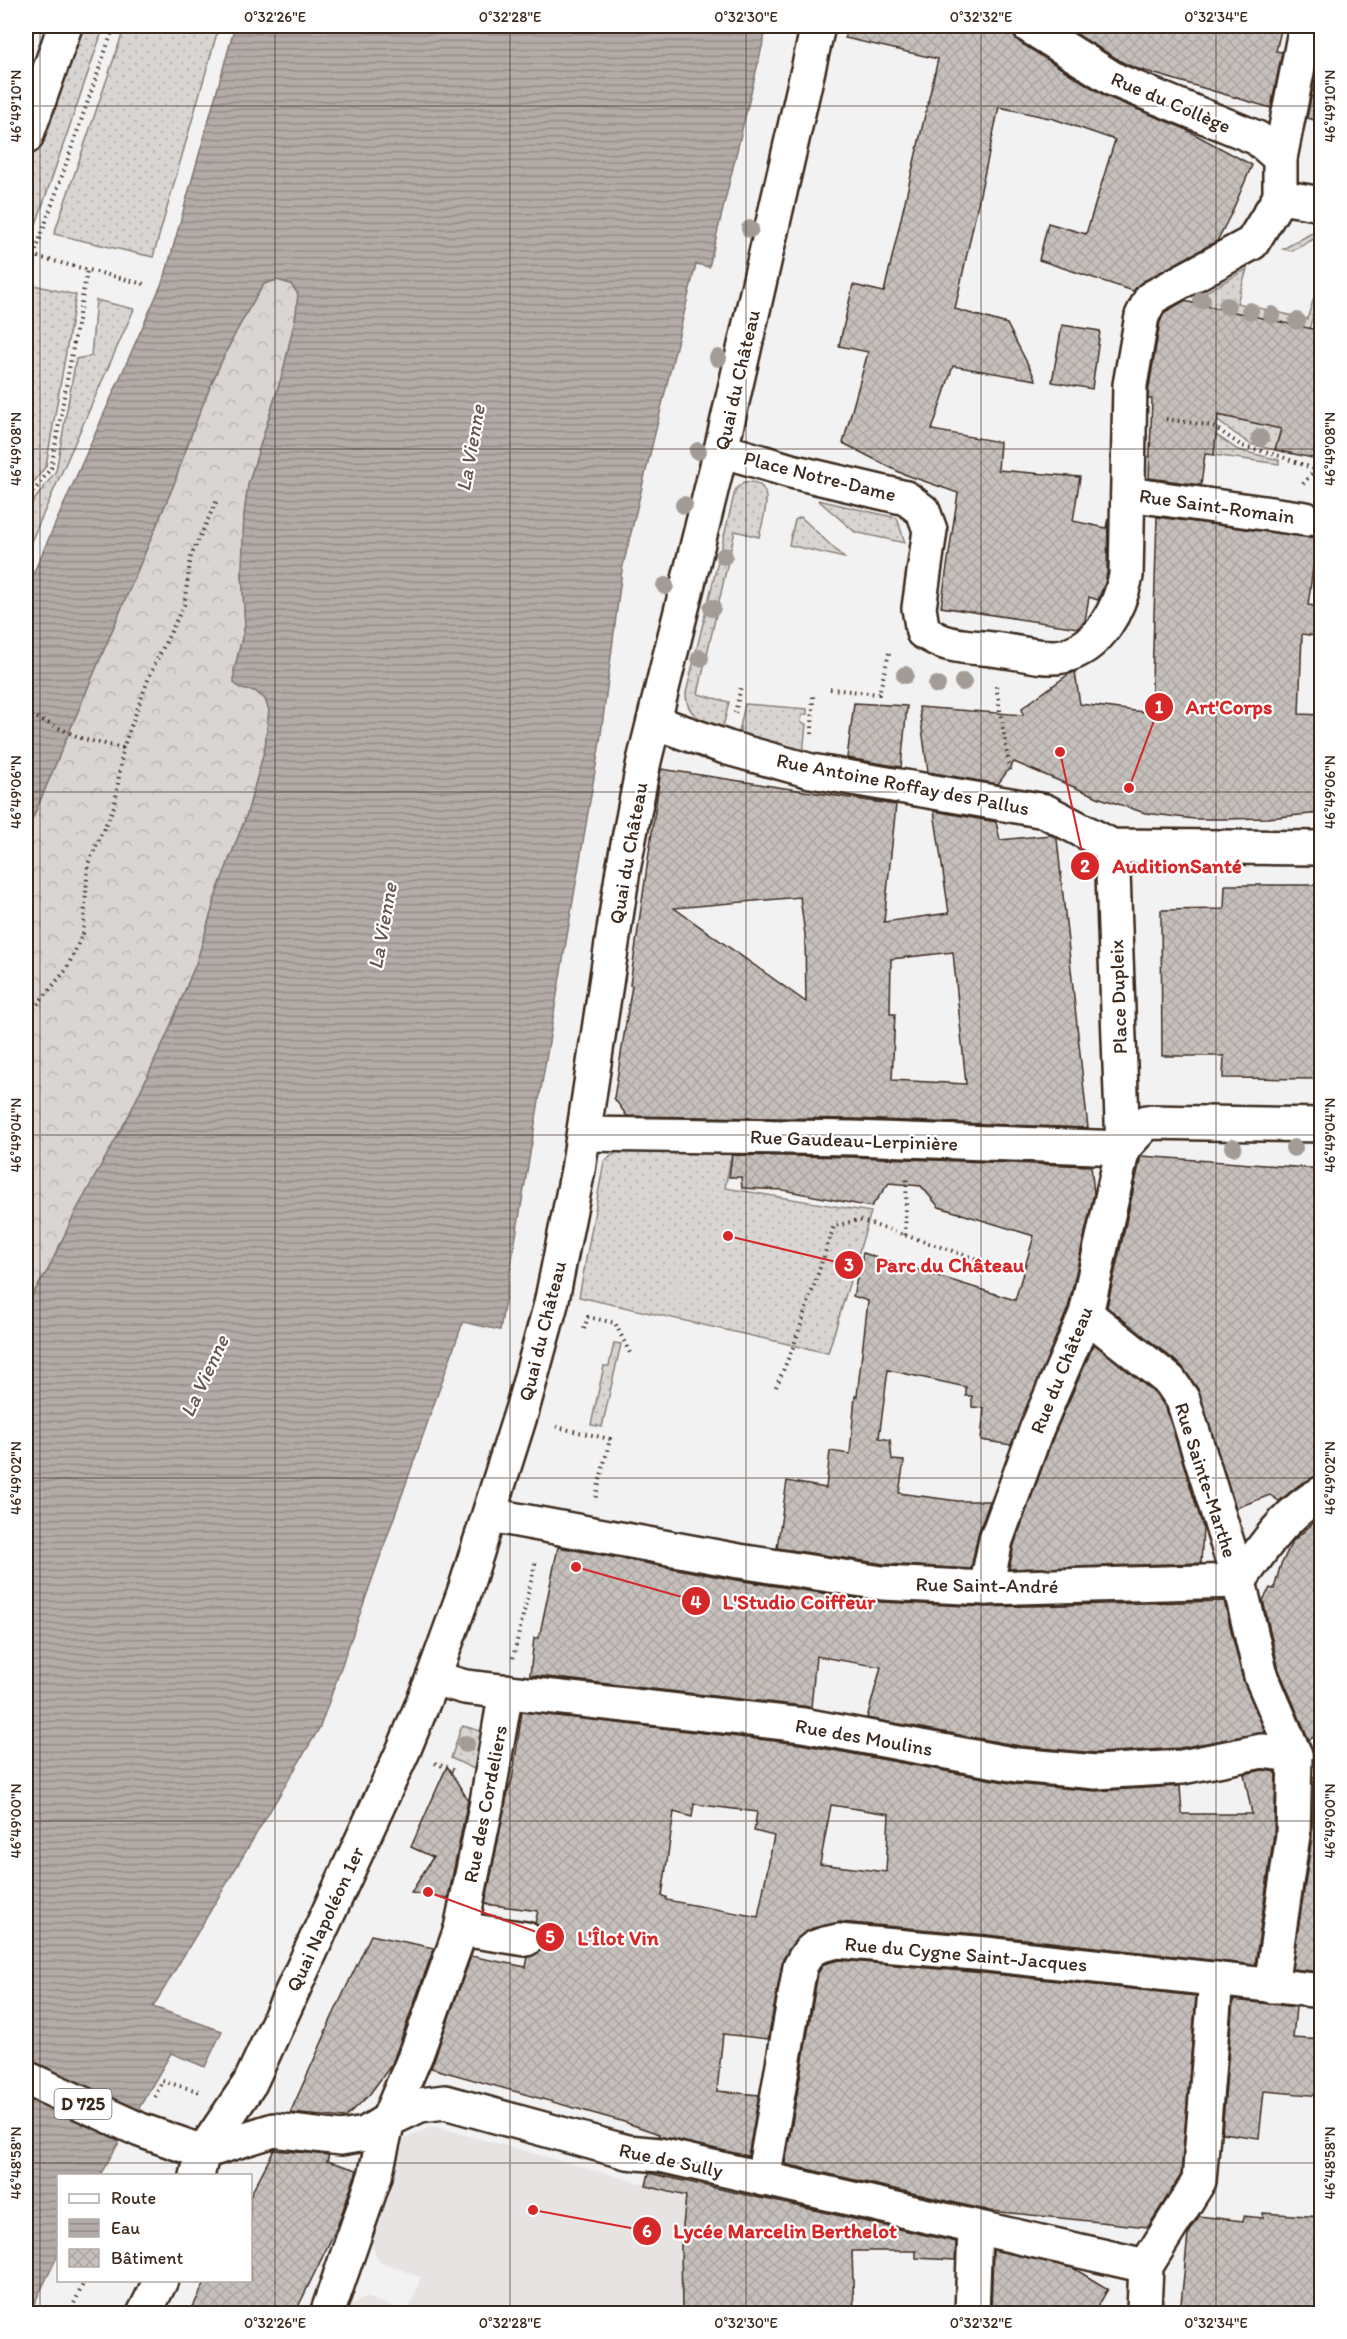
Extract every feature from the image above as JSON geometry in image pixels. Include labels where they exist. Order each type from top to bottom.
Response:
[{"type":"street","points":[[26,137],[65,26]]},
{"type":"street","name":"Quai du Château","points":[[433,1678],[489,1515],[522,1410],[551,1304],[584,1134],[622,870],[654,722],[721,450],[818,26]]},
{"type":"street","name":"Rue du Collège","points":[[1029,26],[1115,81],[1257,138],[1280,158]]},
{"type":"street","points":[[1306,26],[1280,158],[1280,197],[1322,204]]},
{"type":"street","name":"Rue Saint-Romain","points":[[989,648],[1042,656],[1063,656],[1081,648],[1099,633],[1113,614],[1122,596],[1126,576],[1130,385],[1142,316],[1151,298],[1252,243],[1280,197]]},
{"type":"street","name":"Place Notre-Dame","points":[[721,450],[791,471],[906,498],[923,511],[930,530],[919,608],[923,632]]},
{"type":"street","name":"Rue Saint-Romain","points":[[1128,494],[1306,519]]},
{"type":"street","points":[[923,632],[945,643],[989,648]]},
{"type":"street","name":"Rue Antoine Roffay des Pallus","points":[[654,722],[728,748],[811,771],[1045,811],[1112,846]]},
{"type":"street","points":[[1112,846],[1322,848]]},
{"type":"street","name":"Place Dupleix","points":[[1112,846],[1123,1148]]},
{"type":"street","points":[[1123,1148],[1147,1122],[1322,1125]]},
{"type":"street","name":"Rue Gaudeau-Lerpinière","points":[[584,1134],[853,1138],[1123,1148]]},
{"type":"street","name":"Rue du Château","points":[[987,1588],[996,1540],[1037,1428],[1086,1314],[1123,1148]]},
{"type":"street","name":"Rue Sainte-Marthe","points":[[1086,1314],[1170,1382],[1183,1400],[1239,1581],[1261,1676],[1294,1755]]},
{"type":"street","points":[[1239,1581],[1277,1528],[1315,1496]]},
{"type":"street","name":"Rue Saint-André","points":[[489,1515],[739,1561],[882,1583],[987,1588],[1239,1581]]},
{"type":"street","name":"Rue des Moulins","points":[[433,1678],[465,1687],[803,1725],[1017,1765],[1085,1771],[1182,1767],[1262,1750],[1294,1755]]},
{"type":"street","name":"Quai Napoléon 1er","points":[[200,2164],[250,2083],[404,1749],[433,1678]]},
{"type":"street","name":"Rue des Cordeliers","points":[[327,2313],[375,2176],[388,2120],[417,2052],[461,1929],[487,1802],[506,1691]]},
{"type":"street","points":[[1271,1986],[1293,1835],[1294,1755]]},
{"type":"street","points":[[461,1929],[525,1939]]},
{"type":"street","name":"Rue du Cygne Saint-Jacques","points":[[763,2180],[800,1966],[808,1951],[822,1944],[838,1941],[986,1954],[1322,1991]]},
{"type":"street","points":[[1149,2313],[1144,2310],[1146,2266],[1199,2181],[1216,1979]]},
{"type":"street","name":"D 725","points":[[26,2079],[140,2130],[200,2164]]},
{"type":"street","name":"Rue de Sully","points":[[200,2164],[274,2130],[341,2138],[365,2134],[420,2105],[446,2102],[627,2152],[660,2156],[1146,2266]]},
{"type":"street","points":[[972,2313],[975,2228]]},
{"type":"street","points":[[144,2313],[160,2282]]},
{"type":"path","points":[[26,279],[114,26]]},
{"type":"path","points":[[26,254],[144,284]]},
{"type":"path","points":[[26,502],[51,468],[87,271]]},
{"type":"path","points":[[1129,414],[1213,426],[1242,446],[1280,456],[1322,472]]},
{"type":"path","points":[[26,1037],[30,1013],[66,970],[83,934],[88,864],[115,804],[123,748],[151,672],[184,605],[191,556],[218,498]]},
{"type":"path","points":[[830,689],[879,694],[892,643],[923,632]]},
{"type":"path","points":[[989,648],[1015,807]]},
{"type":"path","points":[[26,713],[83,739],[123,748]]},
{"type":"path","points":[[26,1056],[30,1100],[26,1140]]},
{"type":"path","points":[[905,1235],[906,1184]]},
{"type":"path","points":[[776,1387],[794,1345],[834,1226],[859,1220],[995,1265]]},
{"type":"path","points":[[581,1339],[588,1317],[615,1323],[630,1353]]},
{"type":"path","points":[[553,1438],[559,1416]]},
{"type":"path","points":[[556,1427],[610,1439],[598,1490]]},
{"type":"path","points":[[506,1691],[545,1525]]},
{"type":"path","points":[[140,2130],[162,2081],[198,2091],[206,2087]]},
{"type":"path","points":[[69,2313],[84,2282]]},
{"type":"shaded area","points":[[433,2126],[645,2184],[651,2167],[831,2209],[824,2240],[817,2313],[344,2314],[347,2307],[366,2297],[408,2312],[421,2277],[379,2262],[370,2240],[405,2138]]},
{"type":"green space","points":[[75,26],[104,26],[34,230],[26,228],[26,167]]},
{"type":"green space","points":[[125,26],[219,26],[153,257],[54,234]]},
{"type":"green space","points":[[1321,228],[1321,235],[1292,251],[1283,249]]},
{"type":"green space","points":[[1247,269],[1237,303],[1307,319],[1316,292],[1321,293],[1321,315],[1314,313],[1309,329],[1193,303],[1202,294]]},
{"type":"green space","points":[[277,280],[291,284],[298,294],[296,315],[283,372],[248,485],[244,515],[242,573],[245,626],[234,671],[241,689],[255,691],[265,699],[269,710],[265,748],[247,814],[218,889],[197,961],[166,1037],[129,1115],[76,1211],[48,1270],[26,1305],[26,834],[174,484],[192,432],[224,356],[264,284]]},
{"type":"green space","points":[[34,285],[76,295],[46,466],[26,493],[26,306]]},
{"type":"green space","points":[[96,300],[134,309],[26,553],[26,511],[56,471],[76,359],[91,356]]},
{"type":"green space","points":[[1153,400],[1281,429],[1275,450],[1250,444],[1216,420]]},
{"type":"green space","points":[[1152,424],[1212,432],[1238,450],[1279,460],[1279,464],[1214,455],[1214,447],[1150,438]]},
{"type":"green space","points":[[744,482],[755,483],[762,487],[765,493],[763,520],[759,537],[735,531],[698,694],[729,702],[723,727],[703,720],[692,712],[686,693],[734,495],[736,489]]},
{"type":"green space","points":[[818,500],[897,518],[905,543],[855,532]]},
{"type":"green space","points":[[801,517],[844,558],[789,545],[795,520]]},
{"type":"green space","points":[[745,704],[807,709],[807,714],[802,715],[801,723],[806,724],[803,754],[739,732]]},
{"type":"green space","points":[[621,1148],[732,1152],[725,1188],[871,1212],[828,1353],[579,1297],[604,1162]]},
{"type":"green space","points":[[614,1343],[621,1344],[602,1427],[591,1425],[604,1366],[609,1366]]},
{"type":"green space","points":[[463,1726],[488,1733],[480,1772],[451,1758]]},
{"type":"water","name":"La Vienne","points":[[235,26],[767,26],[709,267],[696,264],[622,570],[600,742],[500,1330],[463,1322],[320,1727],[153,2007],[222,2031],[205,2067],[171,2053],[101,2174],[57,2174],[57,2257],[29,2314],[26,2313],[26,1305],[48,1270],[76,1211],[129,1115],[166,1037],[197,961],[218,889],[247,814],[265,748],[269,710],[265,699],[255,691],[241,689],[234,683],[234,671],[245,626],[242,573],[244,515],[248,485],[283,372],[296,315],[298,294],[291,284],[277,280],[264,284],[236,331],[202,406],[174,484],[26,834],[26,590],[165,276]]},
{"type":"building","points":[[846,26],[1010,26],[1012,34],[1019,42],[1105,96],[1183,128],[1252,165],[1217,241],[1142,282],[1133,291],[1039,260],[1048,223],[1086,234],[1115,140],[1054,119],[999,107],[955,309],[1007,324],[1036,380],[953,366],[932,430],[1000,442],[998,470],[1080,477],[1073,521],[1106,528],[1108,518],[1105,583],[1098,600],[1089,597],[1085,621],[1078,628],[941,607],[958,493],[901,473],[843,443],[868,352],[839,346],[853,285],[884,292],[938,59],[845,38]]},
{"type":"building","points":[[1063,26],[1282,26],[1276,51],[1282,52],[1271,108],[1135,68]]},
{"type":"building","points":[[1318,60],[1322,60],[1322,122],[1307,118]]},
{"type":"building","points":[[1184,301],[1322,331],[1322,460],[1275,450],[1281,429],[1218,415],[1214,455],[1205,454],[1201,485],[1149,478],[1152,399],[1148,399],[1160,322],[1165,312]]},
{"type":"building","points":[[1062,325],[1100,331],[1092,389],[1052,382]]},
{"type":"building","points":[[1157,517],[1317,538],[1308,605],[1322,607],[1322,637],[1302,634],[1299,714],[1322,715],[1322,813],[1267,818],[1194,819],[1145,813],[1100,798],[1014,762],[998,784],[928,772],[919,707],[1023,715],[1022,708],[1075,672],[1080,704],[1151,713]]},
{"type":"building","points":[[854,703],[907,706],[901,767],[847,758]]},
{"type":"building","points":[[661,769],[896,805],[884,922],[949,913],[934,811],[996,822],[1000,840],[1051,835],[1057,839],[1088,1128],[854,1119],[627,1116],[614,1098],[632,985],[630,985]],"holes":[[[800,897],[805,935],[806,1002],[674,908]],[[953,952],[966,1084],[892,1080],[895,1014],[890,1014],[891,959]]]},
{"type":"building","points":[[1225,885],[1322,885],[1322,1079],[1223,1078],[1224,1056],[1162,1056],[1161,910],[1224,909]]},
{"type":"building","points":[[732,1155],[1091,1166],[1094,1193],[1068,1308],[1011,1445],[981,1440],[984,1408],[972,1407],[972,1396],[966,1396],[966,1387],[888,1370],[879,1438],[890,1440],[892,1460],[904,1461],[899,1493],[958,1501],[990,1501],[978,1534],[971,1569],[884,1564],[777,1548],[787,1481],[826,1488],[830,1451],[850,1454],[855,1396],[857,1396],[868,1301],[853,1296],[863,1253],[1015,1300],[1034,1236],[939,1207],[921,1186],[889,1183],[871,1207],[783,1190],[742,1188],[741,1177],[729,1177]]},
{"type":"building","points":[[1141,1156],[1322,1169],[1322,1474],[1299,1485],[1279,1501],[1270,1495],[1236,1508],[1198,1389],[1182,1366],[1107,1307]]},
{"type":"building","points":[[1094,1344],[1156,1394],[1166,1408],[1203,1527],[1201,1563],[1009,1569],[1014,1545],[1054,1435]]},
{"type":"building","points":[[1322,1515],[1322,1732],[1309,1740],[1279,1670],[1263,1600],[1270,1588],[1274,1589],[1280,1567],[1292,1542]]},
{"type":"building","points":[[558,1547],[736,1580],[881,1602],[987,1607],[1224,1601],[1243,1680],[1265,1732],[1180,1748],[1096,1753],[1020,1746],[867,1718],[881,1667],[816,1656],[811,1707],[530,1675],[534,1638],[539,1638]]},
{"type":"building","points":[[522,1712],[800,1744],[1015,1784],[1095,1791],[1180,1786],[1182,1814],[1252,1814],[1244,1774],[1263,1770],[1276,1772],[1274,1833],[1255,1965],[988,1935],[840,1922],[813,1928],[796,1939],[783,1959],[768,2039],[723,2034],[717,2091],[759,2095],[748,2156],[658,2136],[659,2134],[621,2121],[431,2068],[471,1956],[526,1967],[528,1957],[540,1951],[544,1942],[543,1932],[535,1923],[538,1911],[485,1904],[512,1780]],"holes":[[[694,1804],[757,1812],[754,1831],[774,1836],[758,1917],[666,1900],[666,1897],[662,1896],[674,1812],[692,1817]],[[831,1805],[889,1814],[886,1872],[820,1864]]]},
{"type":"building","points":[[447,1766],[468,1800],[448,1898],[411,1893],[433,1857],[411,1847]]},
{"type":"building","points":[[1313,1777],[1322,1779],[1322,1972],[1292,1969],[1312,1838]]},
{"type":"building","points":[[371,1935],[434,1948],[392,2064],[369,2095],[345,2118],[290,2113],[325,2032]]},
{"type":"building","points":[[839,1960],[1196,1996],[1181,2175],[1148,2227],[991,2211],[785,2164],[818,1973],[824,1964]]},
{"type":"building","points":[[1233,2000],[1296,2007],[1293,2038],[1322,2040],[1322,2096],[1264,2091],[1259,2138],[1222,2133]]},
{"type":"building","points":[[274,2150],[329,2155],[327,2161],[357,2170],[337,2227],[295,2313],[190,2313],[205,2282],[252,2282],[252,2192]]},
{"type":"building","points":[[649,2173],[956,2242],[955,2260],[916,2258],[916,2251],[852,2251],[854,2313],[682,2313],[681,2246],[686,2196],[646,2186]]},
{"type":"building","points":[[1263,2213],[1322,2217],[1322,2313],[1180,2313],[1188,2235],[1199,2216],[1243,2221],[1244,2216],[1263,2218]]},
{"type":"building","points":[[993,2250],[1073,2268],[1108,2289],[1094,2313],[991,2313]]},
{"type":"place","name":"AuditionSanté","points":[[1060,752]]},
{"type":"place","name":"Art'Corps","points":[[1129,788]]},
{"type":"place","name":"Parc du Château","points":[[728,1236]]},
{"type":"place","name":"L'Studio Coiffeur","points":[[576,1567]]},
{"type":"place","name":"L'Îlot Vin","points":[[428,1892]]},
{"type":"place","name":"Lycée Marcelin Berthelot","points":[[533,2210]]}]
